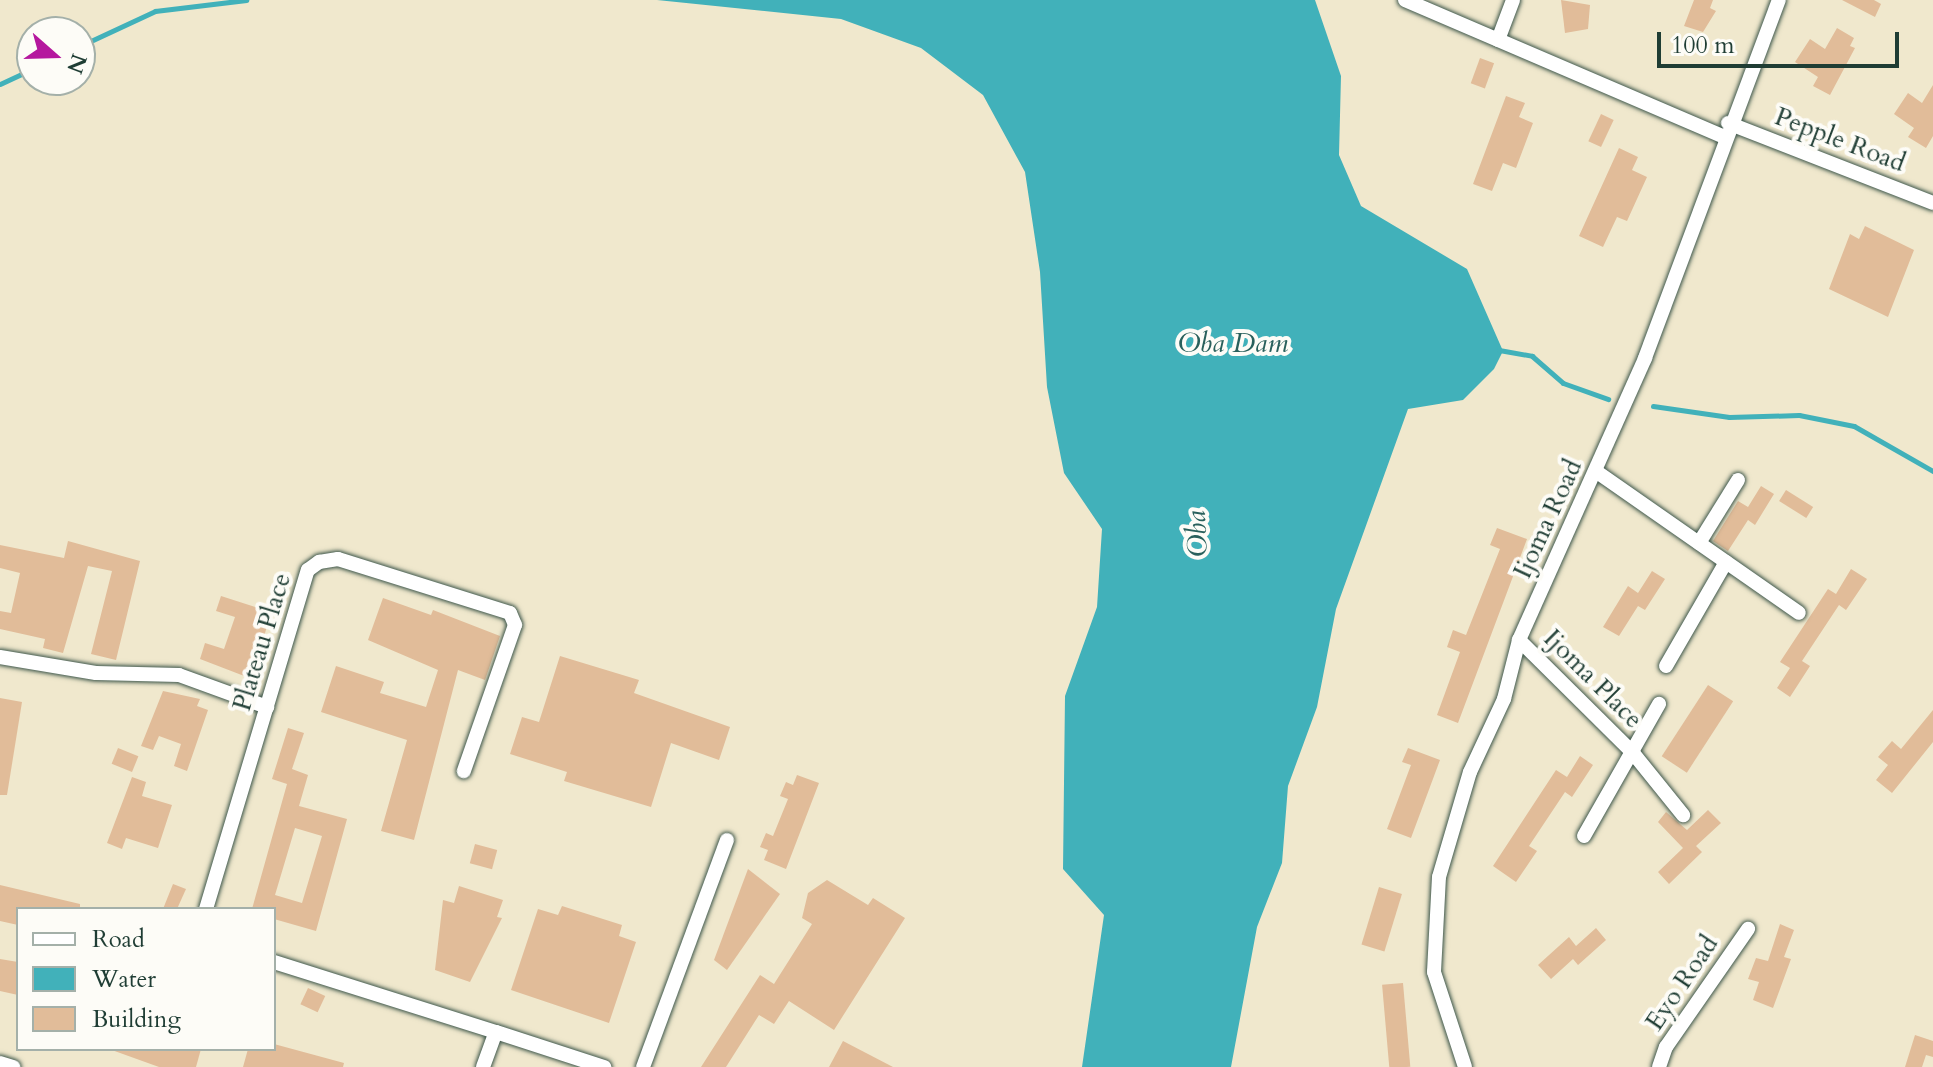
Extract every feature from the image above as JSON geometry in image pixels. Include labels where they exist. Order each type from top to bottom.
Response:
[{"type":"street","name":"Pepple Road","points":[[1405,0],[1726,130],[1933,203]]},
{"type":"street","points":[[1498,40],[1513,0]]},
{"type":"street","name":"Ijoma Road","points":[[1465,1067],[1434,972],[1439,877],[1470,772],[1504,699],[1519,640],[1597,472],[1645,358],[1726,130],[1779,0]]},
{"type":"street","points":[[1597,472],[1799,613]]},
{"type":"street","points":[[1699,543],[1738,480]]},
{"type":"street","name":"Plateau Place","points":[[207,907],[308,570],[319,562],[338,559],[496,606],[510,613],[515,625],[464,771]]},
{"type":"street","points":[[1666,666],[1726,562]]},
{"type":"street","name":"Ijoma Place","points":[[1519,640],[1633,753],[1683,815]]},
{"type":"street","points":[[0,657],[96,673],[179,675],[267,707]]},
{"type":"street","name":"Ijoma Place","points":[[1584,836],[1659,704]]},
{"type":"street","points":[[643,1067],[727,840]]},
{"type":"street","name":"Eyo Road","points":[[1659,1067],[1666,1047],[1748,929]]},
{"type":"street","points":[[276,963],[604,1067]]},
{"type":"street","points":[[483,1067],[496,1032]]},
{"type":"street","points":[[0,1063],[13,1067]]},
{"type":"water","name":"Oba Dam","points":[[657,0],[1315,0],[1341,76],[1339,155],[1361,206],[1467,269],[1503,351],[1494,369],[1463,400],[1408,409],[1336,609],[1317,707],[1288,786],[1282,863],[1257,927],[1231,1067],[1082,1067],[1104,915],[1063,869],[1065,696],[1097,607],[1102,529],[1064,473],[1047,387],[1040,272],[1025,172],[983,95],[921,48],[841,19]]},
{"type":"building","points":[[1561,0],[1590,5],[1588,29],[1565,33]]},
{"type":"building","points":[[1694,0],[1713,0],[1710,8],[1716,11],[1703,32],[1684,26]]},
{"type":"building","points":[[1842,0],[1874,0],[1881,4],[1875,17]]},
{"type":"building","points":[[1837,28],[1854,38],[1850,46],[1855,48],[1830,95],[1813,86],[1818,77],[1795,62],[1810,39],[1825,49]]},
{"type":"building","points":[[1480,58],[1494,63],[1485,89],[1471,83]]},
{"type":"building","points":[[1933,85],[1933,136],[1926,148],[1908,137],[1914,128],[1894,114],[1908,93],[1922,103]]},
{"type":"building","points":[[1506,96],[1525,103],[1519,117],[1533,123],[1516,168],[1503,163],[1492,191],[1473,184]]},
{"type":"building","points":[[1601,114],[1614,120],[1601,147],[1588,141]]},
{"type":"building","points":[[1619,148],[1638,157],[1632,170],[1647,177],[1627,221],[1617,217],[1603,247],[1579,236]]},
{"type":"building","points":[[1865,226],[1914,250],[1888,317],[1829,289],[1850,234],[1859,239]]},
{"type":"building","points":[[1761,486],[1774,494],[1755,525],[1748,520],[1728,551],[1713,541],[1738,501],[1748,507]]},
{"type":"building","points":[[1786,490],[1813,507],[1806,518],[1779,501]]},
{"type":"building","points":[[1497,528],[1527,539],[1458,723],[1437,715],[1460,652],[1447,647],[1453,630],[1466,635],[1500,549],[1490,545]]},
{"type":"building","points":[[68,541],[140,561],[116,660],[91,654],[112,571],[88,566],[63,653],[43,648],[45,639],[0,629],[0,611],[11,613],[20,573],[0,568],[0,545],[64,558]]},
{"type":"building","points":[[1851,569],[1867,579],[1846,610],[1839,605],[1802,661],[1810,666],[1790,697],[1777,688],[1790,668],[1780,662],[1828,589],[1836,594]]},
{"type":"building","points":[[1652,571],[1665,579],[1645,610],[1638,606],[1619,636],[1603,627],[1628,586],[1638,593]]},
{"type":"building","points":[[221,596],[271,612],[252,679],[200,659],[205,643],[224,649],[235,617],[216,611]]},
{"type":"building","points":[[383,598],[431,615],[433,610],[500,636],[485,680],[458,670],[414,840],[381,831],[407,740],[321,712],[336,666],[384,682],[380,693],[426,707],[438,670],[368,640]]},
{"type":"building","points":[[560,656],[639,680],[634,693],[730,727],[719,760],[671,743],[651,807],[564,781],[567,772],[510,754],[522,717],[539,722]]},
{"type":"building","points":[[1708,685],[1733,701],[1687,773],[1662,756]]},
{"type":"building","points":[[163,691],[200,699],[197,706],[208,710],[187,771],[174,766],[181,744],[159,736],[153,750],[141,746]]},
{"type":"building","points":[[0,698],[22,702],[7,795],[0,795]]},
{"type":"building","points":[[1933,710],[1933,742],[1892,793],[1876,780],[1888,765],[1878,757],[1892,741],[1901,749]]},
{"type":"building","points":[[288,728],[304,733],[292,769],[308,775],[299,806],[347,819],[316,931],[276,920],[276,907],[253,907],[287,784],[272,779]],"holes":[[[295,828],[322,836],[302,903],[275,895]]]},
{"type":"building","points":[[118,748],[138,756],[132,772],[112,764]]},
{"type":"building","points":[[1408,748],[1440,760],[1411,838],[1387,829],[1411,765],[1402,762]]},
{"type":"building","points":[[1580,756],[1593,765],[1572,797],[1565,792],[1529,846],[1537,851],[1516,882],[1493,866],[1556,770],[1567,777]]},
{"type":"building","points":[[797,775],[819,783],[786,869],[764,860],[768,850],[760,847],[766,833],[773,836],[788,799],[780,796],[786,782],[793,785]]},
{"type":"building","points":[[132,777],[146,782],[142,796],[172,805],[158,848],[126,838],[122,849],[107,843]]},
{"type":"building","points":[[1708,810],[1721,823],[1696,846],[1702,852],[1669,884],[1658,872],[1683,848],[1658,822],[1666,812],[1687,830]]},
{"type":"building","points":[[475,844],[497,850],[492,869],[470,863]]},
{"type":"building","points":[[748,869],[780,894],[727,970],[714,960]]},
{"type":"building","points":[[827,880],[868,905],[873,898],[905,918],[834,1030],[789,1001],[774,1024],[759,1015],[726,1067],[701,1067],[760,975],[774,984],[812,924],[802,918],[808,893]]},
{"type":"building","points":[[173,884],[186,889],[178,907],[164,907]]},
{"type":"building","points":[[0,885],[80,904],[80,907],[16,907],[16,925],[0,921]]},
{"type":"building","points":[[459,886],[503,900],[497,917],[502,918],[470,982],[435,970],[443,900],[454,903]]},
{"type":"building","points":[[1379,887],[1402,894],[1384,951],[1361,944]]},
{"type":"building","points":[[562,906],[622,925],[619,936],[636,942],[609,1023],[511,990],[538,909],[558,915]]},
{"type":"building","points":[[1780,924],[1794,930],[1784,957],[1791,959],[1773,1008],[1753,1000],[1759,982],[1748,979],[1756,958],[1768,961]]},
{"type":"building","points":[[1596,928],[1606,940],[1578,965],[1573,959],[1551,979],[1538,965],[1569,937],[1576,946]]},
{"type":"building","points":[[0,959],[16,962],[16,995],[0,991]]},
{"type":"building","points":[[1403,983],[1410,1067],[1389,1067],[1382,985]]},
{"type":"building","points":[[308,988],[325,996],[318,1012],[300,1004]]},
{"type":"building","points":[[1915,1035],[1933,1041],[1933,1057],[1926,1055],[1922,1067],[1905,1067]]},
{"type":"building","points":[[843,1041],[893,1067],[829,1067]]},
{"type":"building","points":[[276,1045],[344,1063],[343,1067],[243,1067],[247,1051],[276,1051]]},
{"type":"building","points":[[115,1051],[200,1051],[196,1067],[159,1067]]},
{"type":"waterway","points":[[96,39],[155,11],[246,0]]},
{"type":"waterway","points":[[0,84],[16,76]]},
{"type":"waterway","points":[[1499,350],[1532,356],[1563,383],[1608,399]]},
{"type":"waterway","points":[[1653,406],[1729,417],[1799,415],[1854,426],[1933,471]]},
{"type":"water label","name":"Oba","points":[[1197,534]]}]
